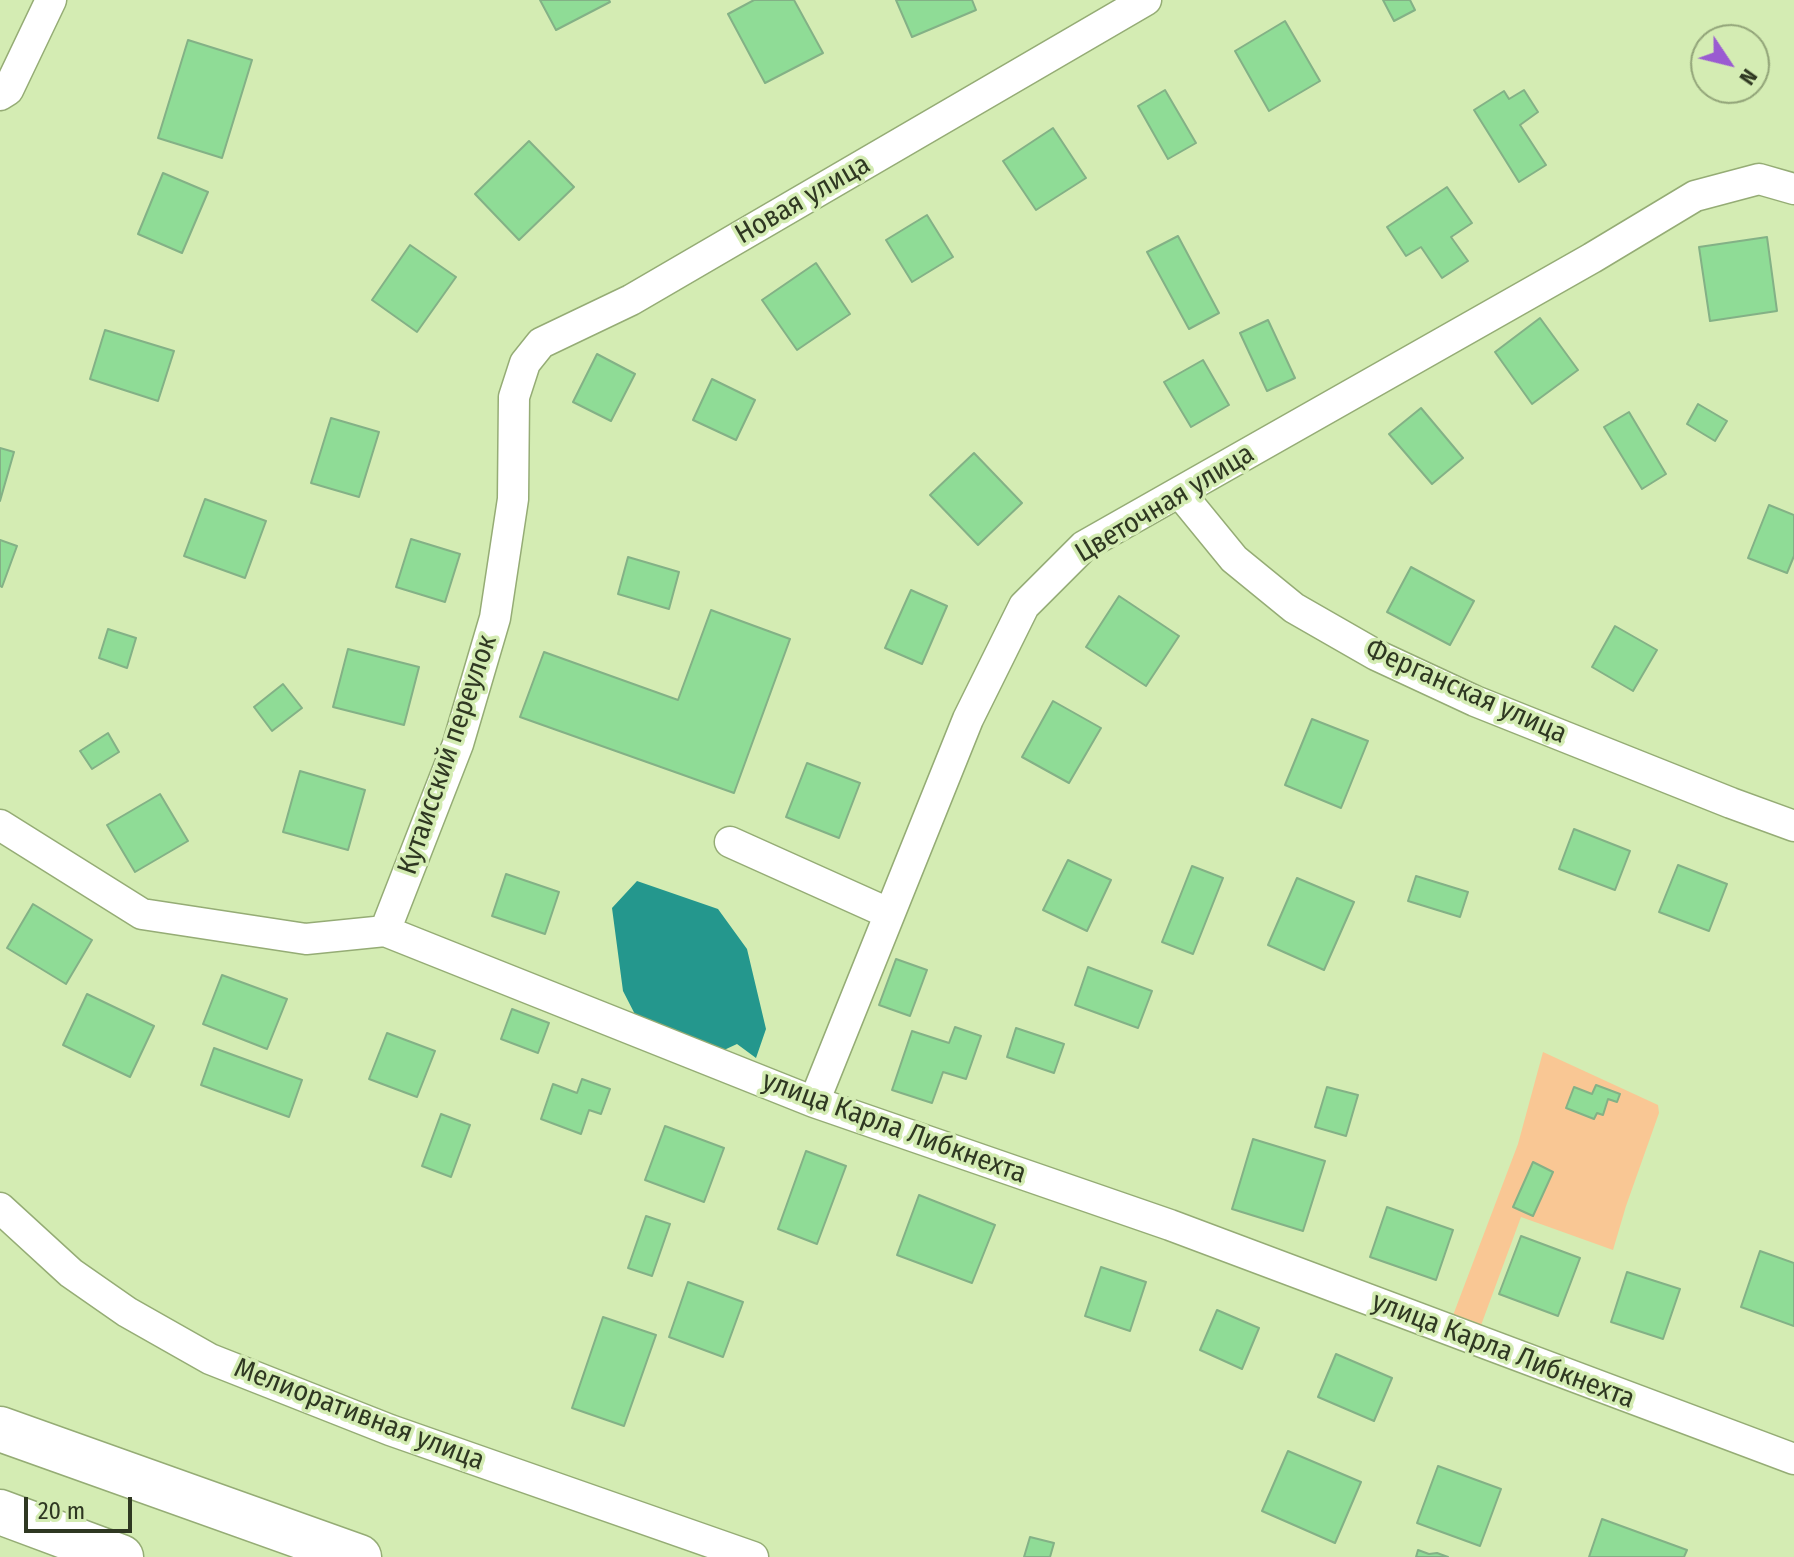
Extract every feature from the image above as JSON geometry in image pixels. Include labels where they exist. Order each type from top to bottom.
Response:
[{"type":"highway","points":[[0,1429],[359,1557]]},
{"type":"highway","points":[[0,1512],[121,1557]]},
{"type":"street","points":[[0,95],[8,90],[51,0]]},
{"type":"street","name":"Новая улица","points":[[513,433],[514,397],[525,363],[541,343],[631,300],[1146,0]]},
{"type":"street","name":"Цветочная улица","points":[[814,1102],[968,719],[1024,606],[1084,546],[1592,258],[1695,196],[1759,179],[1794,189]]},
{"type":"street","name":"Кутаисский переулок","points":[[385,931],[458,744],[495,618],[513,499],[513,433]]},
{"type":"street","name":"Ферганская улица","points":[[1180,493],[1234,559],[1294,608],[1376,655],[1475,701],[1794,826]]},
{"type":"street","name":"улица Карла Либкнехта","points":[[0,825],[142,914],[306,939],[385,931],[814,1102],[1170,1225],[1794,1459]]},
{"type":"street","points":[[730,842],[888,913]]},
{"type":"street","name":"Мелиоративная улица","points":[[0,1208],[71,1273],[127,1312],[210,1359],[390,1430],[753,1557]]},
{"type":"shaded area","points":[[1543,1052],[1658,1105],[1659,1113],[1613,1250],[1521,1217],[1480,1328],[1452,1318],[1518,1144]]},
{"type":"water","points":[[637,881],[718,909],[747,949],[766,1029],[756,1058],[737,1044],[711,1056],[642,1028],[623,991],[612,908]]},
{"type":"building","points":[[540,0],[609,0],[610,2],[556,30]]},
{"type":"building","points":[[754,0],[794,0],[823,53],[765,83],[728,14]]},
{"type":"building","points":[[896,0],[972,0],[976,10],[912,37]]},
{"type":"building","points":[[1383,0],[1410,0],[1415,10],[1394,21]]},
{"type":"building","points":[[1285,21],[1320,81],[1269,111],[1235,51]]},
{"type":"building","points":[[188,40],[252,60],[222,158],[158,138]]},
{"type":"building","points":[[1165,90],[1196,143],[1168,159],[1138,106]]},
{"type":"building","points":[[1524,90],[1538,112],[1520,125],[1546,165],[1519,182],[1474,110],[1504,91],[1509,99]]},
{"type":"building","points":[[1053,128],[1086,178],[1036,210],[1003,161]]},
{"type":"building","points":[[529,141],[574,187],[519,240],[475,194]]},
{"type":"building","points":[[163,173],[208,192],[182,253],[138,234]]},
{"type":"building","points":[[1447,187],[1472,223],[1451,237],[1468,261],[1442,278],[1421,247],[1406,256],[1387,227]]},
{"type":"building","points":[[927,215],[953,257],[912,282],[886,240]]},
{"type":"building","points":[[1178,236],[1219,313],[1189,329],[1147,252]]},
{"type":"building","points":[[1767,237],[1777,311],[1710,321],[1699,247]]},
{"type":"building","points":[[410,245],[456,277],[417,332],[372,300]]},
{"type":"building","points":[[816,263],[850,314],[797,350],[762,300]]},
{"type":"building","points":[[1540,318],[1578,370],[1532,404],[1495,352]]},
{"type":"building","points":[[1268,320],[1295,378],[1267,391],[1240,333]]},
{"type":"building","points":[[105,330],[174,351],[158,401],[90,379]]},
{"type":"building","points":[[597,354],[635,374],[611,421],[573,402]]},
{"type":"building","points":[[1203,360],[1229,405],[1191,427],[1164,382]]},
{"type":"building","points":[[712,379],[755,400],[736,440],[693,420]]},
{"type":"building","points":[[1698,404],[1727,421],[1715,441],[1687,424]]},
{"type":"building","points":[[1421,408],[1463,458],[1432,484],[1389,434]]},
{"type":"building","points":[[1629,412],[1666,474],[1642,489],[1604,427]]},
{"type":"building","points":[[331,418],[379,432],[359,497],[311,483]]},
{"type":"building","points":[[0,448],[14,452],[0,501]]},
{"type":"building","points":[[974,453],[1022,503],[978,545],[930,495]]},
{"type":"building","points":[[205,499],[266,521],[245,578],[184,556]]},
{"type":"building","points":[[1769,505],[1794,515],[1794,556],[1787,573],[1748,558]]},
{"type":"building","points":[[411,539],[460,554],[445,602],[396,587]]},
{"type":"building","points":[[0,540],[17,546],[2,587],[0,586]]},
{"type":"building","points":[[628,557],[679,572],[669,609],[618,594]]},
{"type":"building","points":[[1411,567],[1474,601],[1450,645],[1387,612]]},
{"type":"building","points":[[911,590],[947,606],[922,664],[885,648]]},
{"type":"building","points":[[1119,596],[1179,636],[1146,686],[1086,647]]},
{"type":"building","points":[[711,610],[790,639],[734,793],[520,717],[544,652],[678,700]]},
{"type":"building","points":[[1615,626],[1657,650],[1633,691],[1592,667]]},
{"type":"building","points":[[108,629],[136,638],[127,668],[99,658]]},
{"type":"building","points":[[348,649],[419,667],[404,725],[333,707]]},
{"type":"building","points":[[283,684],[302,708],[272,731],[254,707]]},
{"type":"building","points":[[1053,701],[1101,728],[1069,783],[1022,757]]},
{"type":"building","points":[[1312,719],[1368,741],[1341,808],[1285,785]]},
{"type":"building","points":[[108,733],[119,752],[92,769],[80,751]]},
{"type":"building","points":[[807,763],[860,783],[839,838],[786,817]]},
{"type":"building","points":[[300,771],[365,790],[348,850],[283,832]]},
{"type":"building","points":[[160,794],[188,841],[135,872],[107,825]]},
{"type":"building","points":[[1574,829],[1630,851],[1615,890],[1559,869]]},
{"type":"building","points":[[1068,860],[1111,880],[1087,931],[1043,910]]},
{"type":"building","points":[[1678,865],[1727,884],[1709,931],[1659,912]]},
{"type":"building","points":[[1192,866],[1223,878],[1193,954],[1162,942]]},
{"type":"building","points":[[506,874],[559,892],[545,934],[492,916]]},
{"type":"building","points":[[1416,876],[1468,892],[1460,917],[1408,901]]},
{"type":"building","points":[[1297,878],[1354,902],[1324,970],[1268,945]]},
{"type":"building","points":[[33,904],[92,940],[66,984],[7,948]]},
{"type":"building","points":[[896,959],[927,970],[910,1016],[879,1005]]},
{"type":"building","points":[[1088,967],[1152,991],[1138,1028],[1075,1005]]},
{"type":"building","points":[[222,975],[287,999],[267,1049],[203,1024]]},
{"type":"building","points":[[87,994],[154,1026],[130,1077],[63,1045]]},
{"type":"building","points":[[512,1009],[549,1023],[538,1053],[501,1039]]},
{"type":"building","points":[[955,1027],[981,1036],[966,1079],[943,1072],[932,1103],[892,1090],[912,1031],[949,1043]]},
{"type":"building","points":[[1016,1028],[1064,1044],[1054,1073],[1007,1057]]},
{"type":"building","points":[[387,1033],[435,1051],[417,1097],[369,1079]]},
{"type":"building","points":[[214,1048],[302,1080],[289,1117],[201,1085]]},
{"type":"building","points":[[582,1079],[610,1089],[601,1114],[589,1110],[581,1134],[541,1119],[553,1084],[577,1093]]},
{"type":"building","points":[[1596,1085],[1620,1094],[1617,1102],[1608,1099],[1603,1115],[1597,1113],[1594,1119],[1566,1108],[1574,1087],[1592,1094]]},
{"type":"building","points":[[1327,1087],[1358,1095],[1346,1136],[1315,1127]]},
{"type":"building","points":[[441,1114],[470,1125],[451,1177],[422,1166]]},
{"type":"building","points":[[665,1126],[724,1148],[704,1202],[645,1180]]},
{"type":"building","points":[[1253,1139],[1325,1161],[1303,1231],[1232,1209]]},
{"type":"building","points":[[806,1151],[846,1166],[817,1244],[778,1229]]},
{"type":"building","points":[[1533,1162],[1553,1172],[1533,1216],[1513,1207]]},
{"type":"building","points":[[919,1195],[995,1225],[972,1283],[897,1255]]},
{"type":"building","points":[[1387,1207],[1453,1230],[1436,1280],[1370,1257]]},
{"type":"building","points":[[646,1216],[670,1224],[652,1276],[628,1268]]},
{"type":"building","points":[[1521,1236],[1580,1258],[1558,1316],[1499,1294]]},
{"type":"building","points":[[1760,1251],[1794,1263],[1794,1326],[1741,1307]]},
{"type":"building","points":[[1101,1267],[1146,1282],[1130,1331],[1085,1316]]},
{"type":"building","points":[[1627,1272],[1680,1289],[1663,1339],[1611,1322]]},
{"type":"building","points":[[688,1282],[743,1302],[723,1357],[669,1337]]},
{"type":"building","points":[[1217,1310],[1259,1328],[1242,1369],[1200,1350]]},
{"type":"building","points":[[603,1317],[656,1335],[624,1426],[572,1408]]},
{"type":"building","points":[[1336,1354],[1392,1378],[1374,1421],[1318,1397]]},
{"type":"building","points":[[1288,1451],[1361,1482],[1335,1543],[1262,1511]]},
{"type":"building","points":[[1438,1466],[1501,1489],[1480,1546],[1417,1523]]},
{"type":"building","points":[[1602,1519],[1687,1550],[1684,1557],[1589,1557]]},
{"type":"building","points":[[1030,1537],[1054,1543],[1050,1557],[1024,1557]]},
{"type":"building","points":[[1418,1550],[1437,1553],[1448,1557],[1416,1557]]}]
